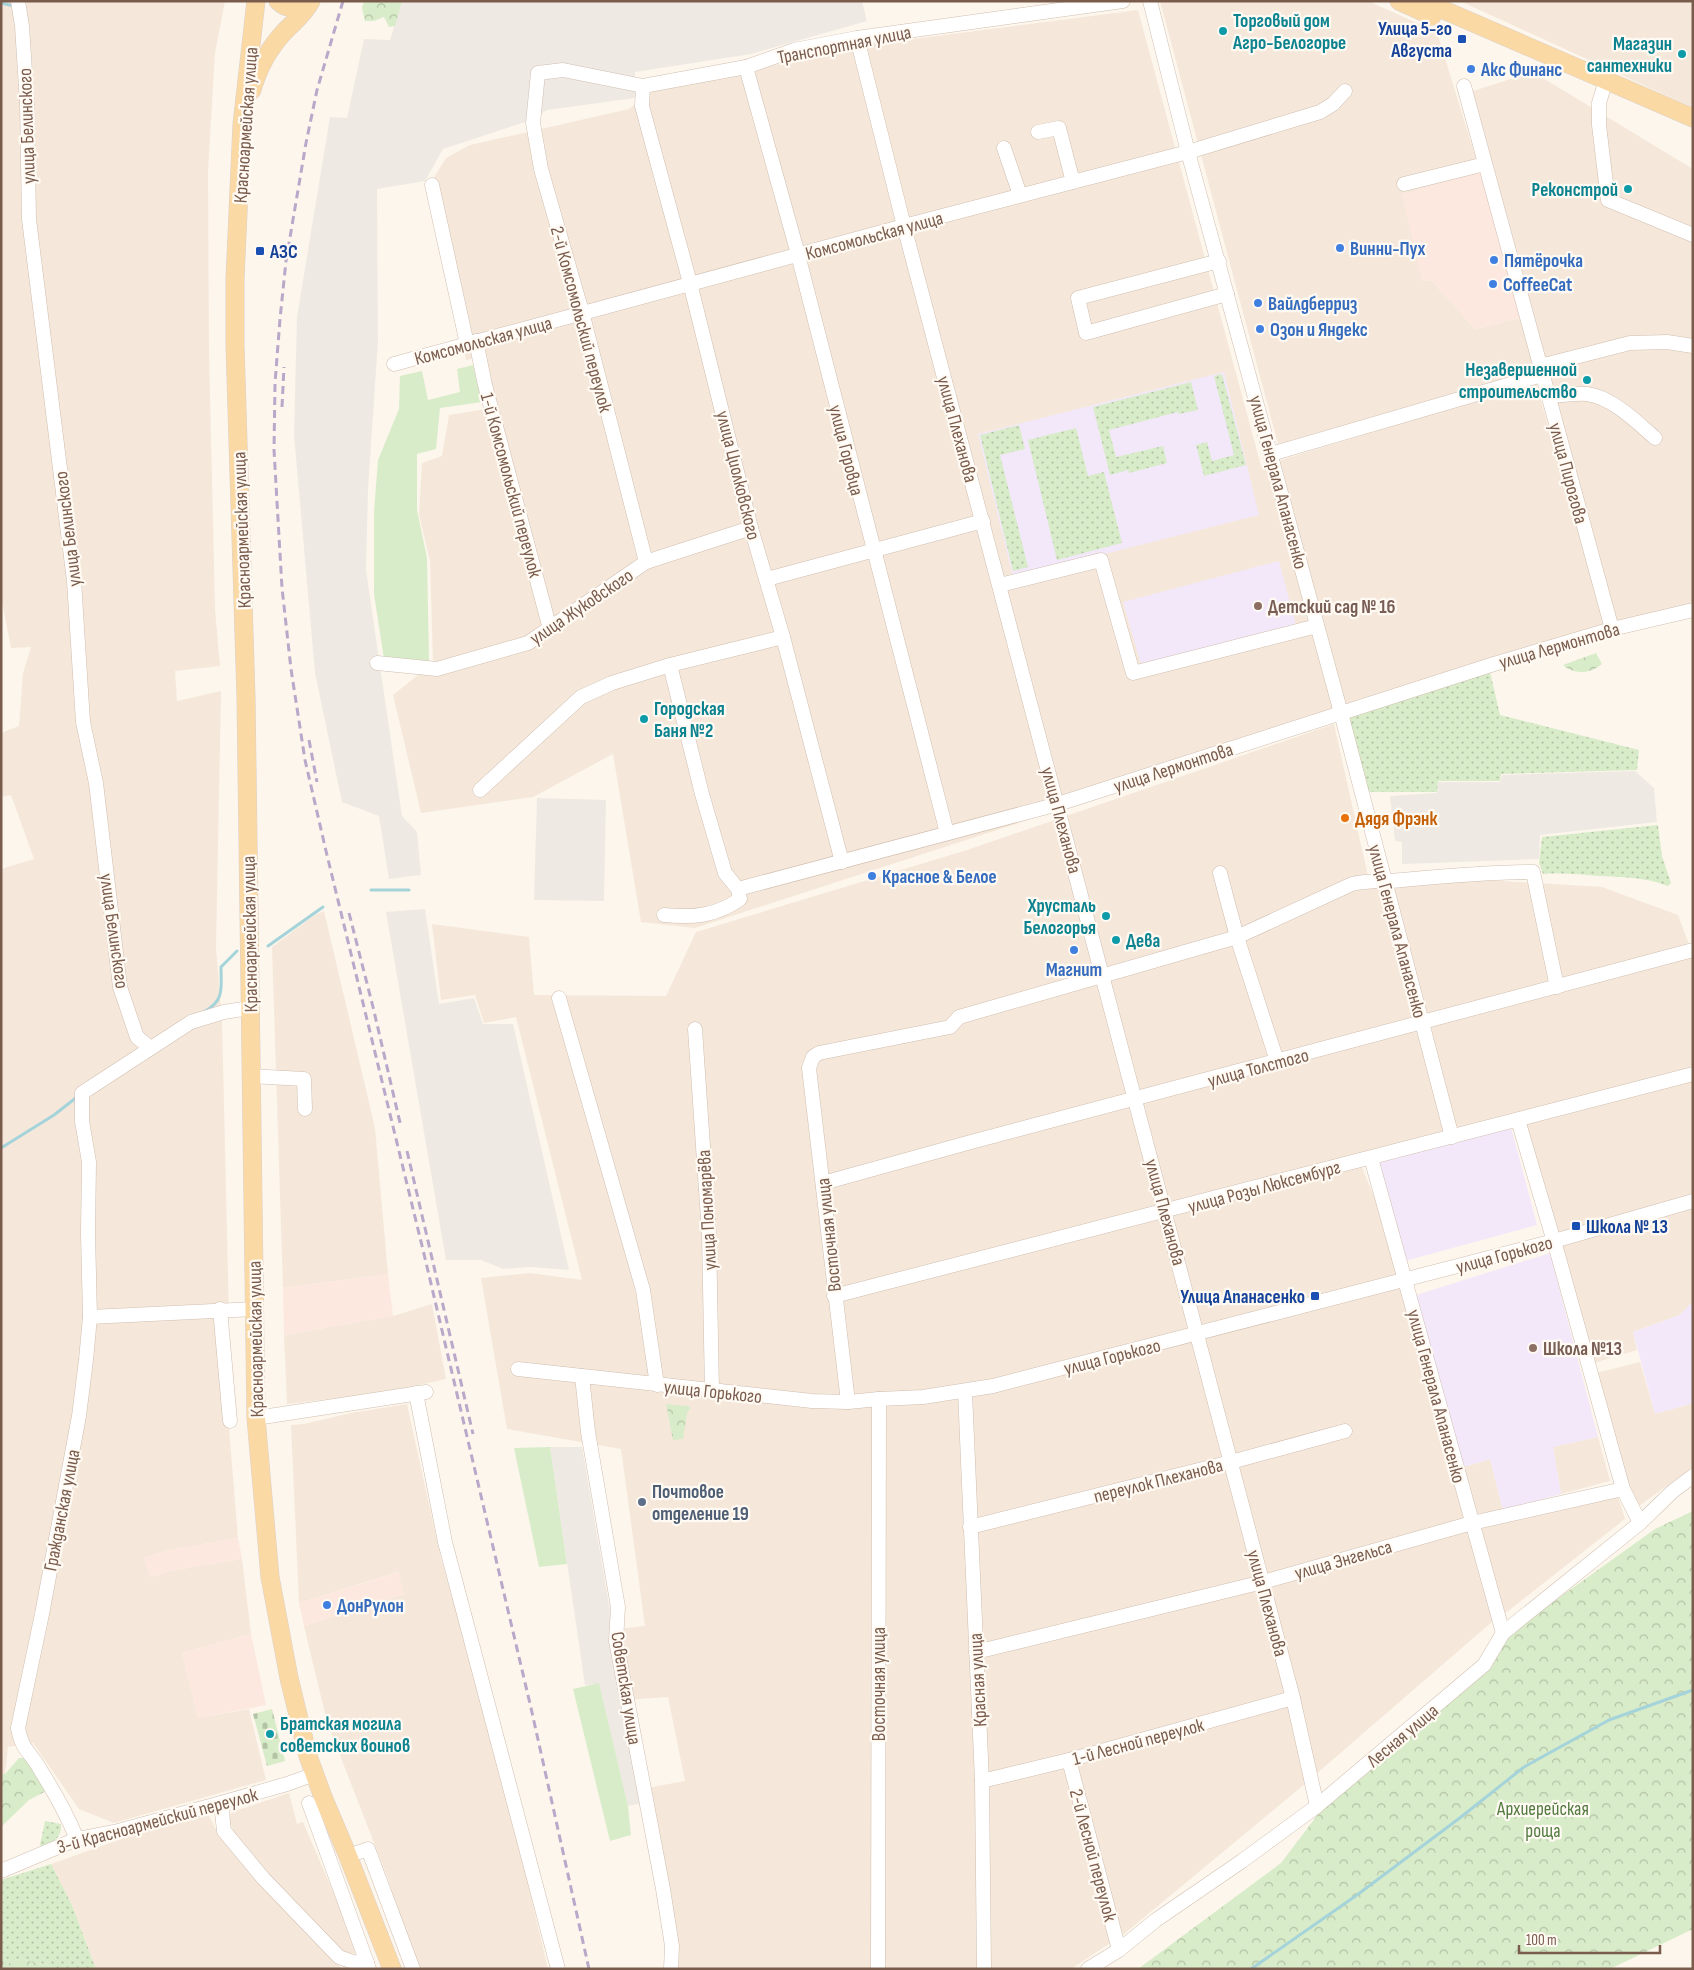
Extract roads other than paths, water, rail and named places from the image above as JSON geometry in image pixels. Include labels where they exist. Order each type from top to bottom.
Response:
[{"type":"main road","name":"Красноармейская улица","points":[[256,1],[242,124],[235,279],[235,345],[246,697],[256,1418],[270,1577],[289,1678],[308,1756],[392,1969]]},
{"type":"main road","points":[[278,1],[286,7],[292,8],[299,7],[306,1]]},
{"type":"main road","points":[[242,124],[261,64],[272,47],[302,14],[311,1]]},
{"type":"main road","points":[[1399,1],[1491,42],[1530,56],[1573,67]]},
{"type":"main road","points":[[1423,1],[1693,118]]},
{"type":"street","name":"улица Белинского","points":[[18,1],[22,26],[27,103],[29,219],[74,581],[83,722],[96,783],[120,987],[137,1037],[149,1047]]},
{"type":"street","name":"Транспортная улица","points":[[538,73],[563,70],[643,86],[746,67],[794,50],[857,38],[1123,1]]},
{"type":"street","name":"улица Генерала Апанасенко","points":[[1150,1],[1188,152],[1318,626],[1452,1137]]},
{"type":"street","name":"улица Плеханова","points":[[857,38],[904,226],[1263,1582],[1318,1806]]},
{"type":"street","name":"улица Горовца","points":[[746,67],[798,256],[947,833]]},
{"type":"street","name":"2-й Комсомольский переулок","points":[[538,73],[533,122],[541,169],[582,312],[646,562]]},
{"type":"street","points":[[1606,80],[1599,103],[1599,126],[1608,200],[1693,235]]},
{"type":"street","name":"улица Циолковского","points":[[643,86],[642,106],[690,283],[752,528],[768,579],[842,862]]},
{"type":"street","name":"улица Пирогова","points":[[1464,86],[1612,629]]},
{"type":"street","name":"Комсомольская улица","points":[[394,364],[690,283],[1188,152],[1320,112],[1333,104],[1345,91]]},
{"type":"street","points":[[1038,132],[1059,128],[1073,182]]},
{"type":"street","points":[[1004,148],[1020,195]]},
{"type":"street","points":[[1404,184],[1485,164]]},
{"type":"street","name":"1-й Комсомольский переулок","points":[[432,185],[471,343],[485,386],[550,629]]},
{"type":"street","points":[[1218,261],[1078,298],[1086,333],[1227,294]]},
{"type":"street","points":[[1271,454],[1630,343],[1667,342],[1693,346]]},
{"type":"street","points":[[1548,396],[1588,394],[1606,401],[1628,415],[1655,438]]},
{"type":"street","points":[[768,579],[983,521]]},
{"type":"street","name":"улица Жуковского","points":[[377,663],[437,669],[528,643],[646,562],[752,528]]},
{"type":"street","points":[[1000,585],[1101,560],[1133,673],[1318,626]]},
{"type":"street","name":"улица Лермонтова","points":[[738,889],[1058,804],[1494,664],[1612,629],[1693,610]]},
{"type":"street","points":[[480,790],[582,697],[612,683],[670,665],[783,637]]},
{"type":"street","points":[[664,915],[688,918],[727,909],[740,899],[738,889],[725,873],[702,794],[670,665]]},
{"type":"street","points":[[1103,975],[1237,937],[1352,884],[1366,881],[1385,882],[1485,872],[1533,872],[1557,987]]},
{"type":"street","points":[[1220,873],[1237,937],[1277,1061]]},
{"type":"street","name":"улица Толстого","points":[[823,1183],[970,1142],[1693,950]]},
{"type":"street","name":"Восточная улица","points":[[848,1402],[834,1296],[809,1068],[813,1057],[819,1053],[950,1027],[958,1018],[1103,975]]},
{"type":"street","points":[[559,998],[643,1290],[657,1385]]},
{"type":"street","points":[[149,1047],[191,1022],[224,1012],[250,1008]]},
{"type":"street","name":"улица Пономарёва","points":[[695,1029],[709,1234],[712,1391]]},
{"type":"street","name":"Гражданская улица","points":[[77,1839],[63,1808],[36,1761],[26,1752],[20,1742],[18,1728],[42,1614],[78,1416],[90,1317],[88,1162],[82,1120],[82,1093],[149,1047]]},
{"type":"street","name":"улица Розы Люксембург","points":[[834,1296],[1166,1212],[1693,1074]]},
{"type":"street","points":[[251,1076],[304,1079],[305,1109]]},
{"type":"street","points":[[1518,1120],[1554,1241],[1623,1489],[1640,1523]]},
{"type":"street","name":"улица Генерала Апанасенко","points":[[1371,1158],[1503,1633]]},
{"type":"street","name":"улица Горького","points":[[518,1369],[812,1401],[848,1402],[965,1392],[1198,1334],[1554,1241],[1693,1201]]},
{"type":"street","points":[[90,1317],[255,1309]]},
{"type":"street","points":[[220,1310],[230,1421]]},
{"type":"street","name":"Советская улица","points":[[582,1376],[588,1432],[618,1607],[616,1641],[663,1889],[672,1946],[671,1969]]},
{"type":"street","name":"Красная улица","points":[[965,1392],[982,1781],[984,1968]]},
{"type":"street","points":[[256,1418],[421,1393],[445,1542],[558,1969]]},
{"type":"street","name":"Восточная улица","points":[[878,1399],[878,1969]]},
{"type":"street","name":"переулок Плеханова","points":[[970,1526],[1231,1462],[1345,1431]]},
{"type":"street","name":"Лесная улица","points":[[1088,1969],[1119,1950],[1156,1920],[1318,1806],[1484,1665],[1503,1633],[1640,1523],[1673,1490],[1693,1476]]},
{"type":"street","name":"улица Энгельса","points":[[976,1652],[1263,1582],[1472,1523],[1623,1489]]},
{"type":"street","name":"1-й Лесной переулок","points":[[982,1781],[1069,1760],[1293,1698]]},
{"type":"street","name":"2-й Лесной переулок","points":[[1069,1760],[1119,1950]]},
{"type":"street","name":"3-й Красноармейский переулок","points":[[1,1871],[77,1839],[118,1831],[287,1784],[315,1774]]},
{"type":"street","points":[[220,1803],[224,1831],[263,1878],[339,1957],[368,1966]]},
{"type":"street","points":[[309,1803],[368,1966]]},
{"type":"street","points":[[348,1856],[368,1850],[413,1969]]},
{"type":"waterway","points":[[1,3],[14,6]]},
{"type":"waterway","points":[[371,890],[409,890]]},
{"type":"waterway","points":[[268,946],[323,907]]},
{"type":"waterway","points":[[205,1011],[216,1003],[219,998],[221,967],[237,951]]},
{"type":"waterway","points":[[1,1148],[54,1115],[77,1097]]},
{"type":"waterway","points":[[1251,1969],[1357,1895],[1524,1767],[1609,1720],[1693,1690]]},
{"type":"railway","points":[[343,1],[317,90],[306,143],[286,261],[275,383],[274,450],[282,588],[291,669],[305,760],[531,1708],[589,1969]]},
{"type":"railway","points":[[282,407],[284,367]]},
{"type":"railway","points":[[309,740],[317,782]]},
{"type":"railway","points":[[349,913],[401,1127]]},
{"type":"railway","points":[[407,1151],[473,1434]]},
{"type":"place","name":"Торговый дом Агро-Белогорье","points":[[1223,31]]},
{"type":"place","name":"Улица 5-го Августа","points":[[1462,39]]},
{"type":"place","name":"Магазин сантехники","points":[[1682,54]]},
{"type":"place","name":"Акс Финанс","points":[[1471,69]]},
{"type":"place","name":"Реконстрой","points":[[1628,189]]},
{"type":"place","name":"Винни-Пух","points":[[1340,248]]},
{"type":"place","name":"АЗС","points":[[260,251]]},
{"type":"place","name":"Пятёрочка","points":[[1494,260]]},
{"type":"place","name":"CoffeeCat","points":[[1493,284]]},
{"type":"place","name":"Вайлдберриз","points":[[1258,303]]},
{"type":"place","name":"Озон и Яндекс","points":[[1260,329]]},
{"type":"place","name":"Незавершенной строительство","points":[[1587,380]]},
{"type":"place","name":"Детский сад № 16","points":[[1258,606]]},
{"type":"place","name":"Городская Баня №2","points":[[644,719]]},
{"type":"place","name":"Дядя Фрэнк","points":[[1345,818]]},
{"type":"place","name":"Красное & Белое","points":[[872,876]]},
{"type":"place","name":"Хрусталь Белогорья","points":[[1106,916]]},
{"type":"place","name":"Дева","points":[[1116,940]]},
{"type":"place","name":"Магнит","points":[[1074,950]]},
{"type":"place","name":"Школа № 13","points":[[1576,1226]]},
{"type":"place","name":"Улица Апанасенко","points":[[1315,1296]]},
{"type":"place","name":"Школа №13","points":[[1533,1348]]},
{"type":"place","name":"Почтовое отделение 19","points":[[642,1502]]},
{"type":"place","name":"ДонРулон","points":[[327,1605]]},
{"type":"place","name":"Братская могила советских воинов","points":[[270,1734]]},
{"type":"park label","name":"Архиерейская роща","points":[[1543,1819]]}]
